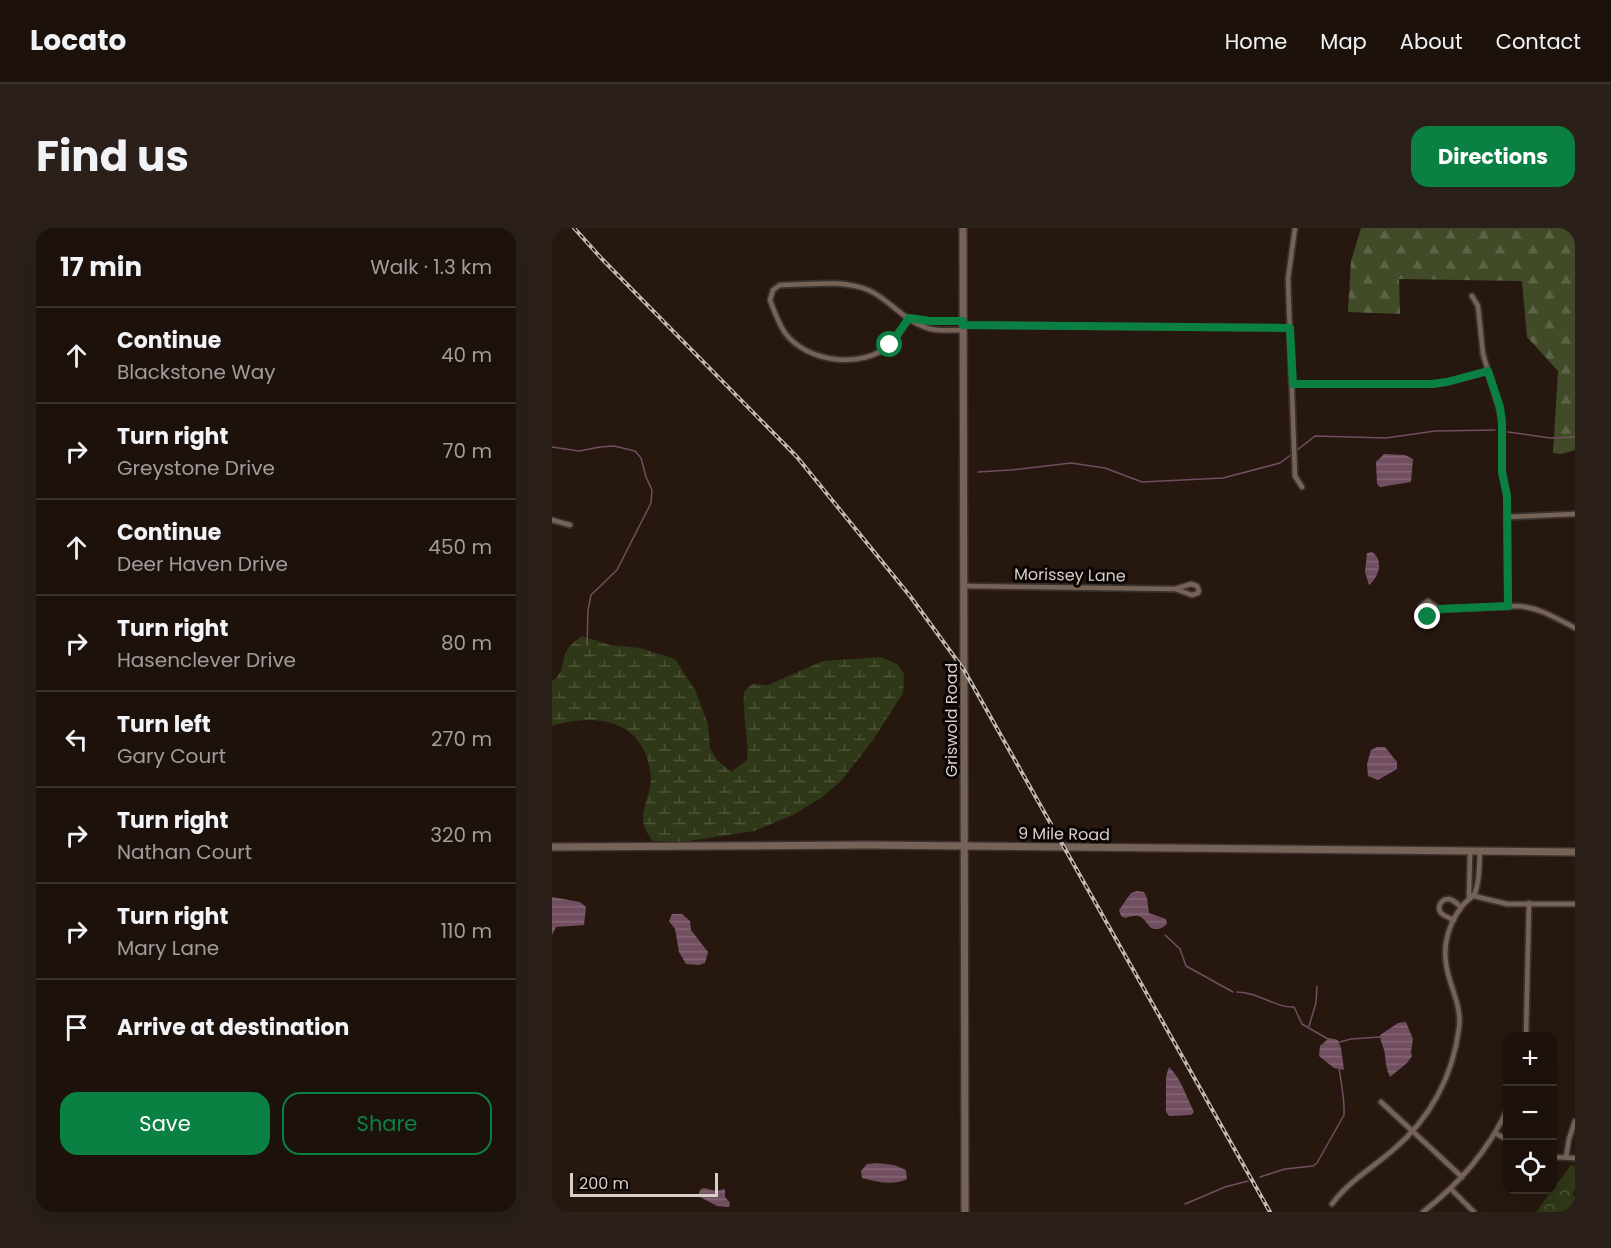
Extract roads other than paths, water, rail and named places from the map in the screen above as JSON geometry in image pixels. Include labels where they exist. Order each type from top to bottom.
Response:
[{"type":"street","name":"Griswold Road","points":[[963,228],[965,1212]]},
{"type":"street","points":[[1295,228],[1288,279],[1293,384],[1294,476],[1302,487]]},
{"type":"street","points":[[909,318],[890,345],[870,356],[845,360],[825,358],[804,350],[786,334],[770,300],[773,290],[780,285],[855,286],[870,291],[921,326],[931,329],[963,325]]},
{"type":"street","points":[[1472,296],[1478,306],[1483,354],[1502,418],[1502,472],[1507,496],[1508,606]]},
{"type":"street","points":[[909,318],[963,325],[1290,328]]},
{"type":"street","points":[[1293,384],[1432,384],[1488,371]]},
{"type":"street","points":[[1507,517],[1575,514]]},
{"type":"street","points":[[552,520],[570,525]]},
{"type":"street","name":"Morissey Lane","points":[[964,586],[1175,589],[1191,584],[1197,586],[1199,591],[1198,594],[1192,595],[1175,589]]},
{"type":"street","points":[[1440,609],[1508,606],[1536,609],[1575,628]]},
{"type":"street","name":"9 Mile Road","points":[[552,847],[965,846],[1575,852]]},
{"type":"street","points":[[1470,852],[1472,897]]},
{"type":"street","points":[[1332,1204],[1345,1188],[1412,1132],[1444,1084],[1457,1039],[1459,1012],[1446,969],[1446,942],[1461,907],[1472,897],[1478,881],[1480,852]]},
{"type":"street","points":[[1472,897],[1507,904],[1575,904]]},
{"type":"street","points":[[1454,920],[1441,912],[1439,908],[1441,902],[1452,900],[1461,907]]},
{"type":"street","points":[[1526,1032],[1528,903]]},
{"type":"street","points":[[1381,1102],[1462,1178]]},
{"type":"street","points":[[1424,1212],[1451,1189],[1475,1163],[1503,1118]]},
{"type":"street","points":[[1566,1157],[1575,1121]]},
{"type":"street","points":[[1495,1133],[1503,1137]]},
{"type":"street","points":[[1557,1157],[1575,1158]]},
{"type":"street","points":[[1451,1189],[1474,1212]]},
{"type":"waterway","points":[[1296,451],[1315,436],[1386,438],[1435,431],[1495,430]]},
{"type":"waterway","points":[[1508,432],[1550,438],[1575,437]]},
{"type":"waterway","points":[[552,447],[579,451],[614,446],[635,451],[641,458],[652,490],[651,503],[617,570],[591,595],[587,645]]},
{"type":"waterway","points":[[978,472],[1071,463],[1105,468],[1142,482],[1223,478],[1280,463],[1292,454]]},
{"type":"waterway","points":[[1165,935],[1180,949],[1186,966],[1233,992]]},
{"type":"waterway","points":[[1309,1026],[1316,1003],[1317,986]]},
{"type":"waterway","points":[[1237,992],[1253,994],[1280,1005],[1294,1007],[1302,1024],[1328,1039]]},
{"type":"waterway","points":[[1340,1042],[1380,1037]]},
{"type":"waterway","points":[[1260,1177],[1285,1169],[1313,1166],[1317,1163],[1344,1115],[1339,1068]]},
{"type":"waterway","points":[[1185,1204],[1225,1187],[1248,1181]]},
{"type":"railway","points":[[574,228],[797,457],[910,596],[964,670],[1270,1212]]}]
